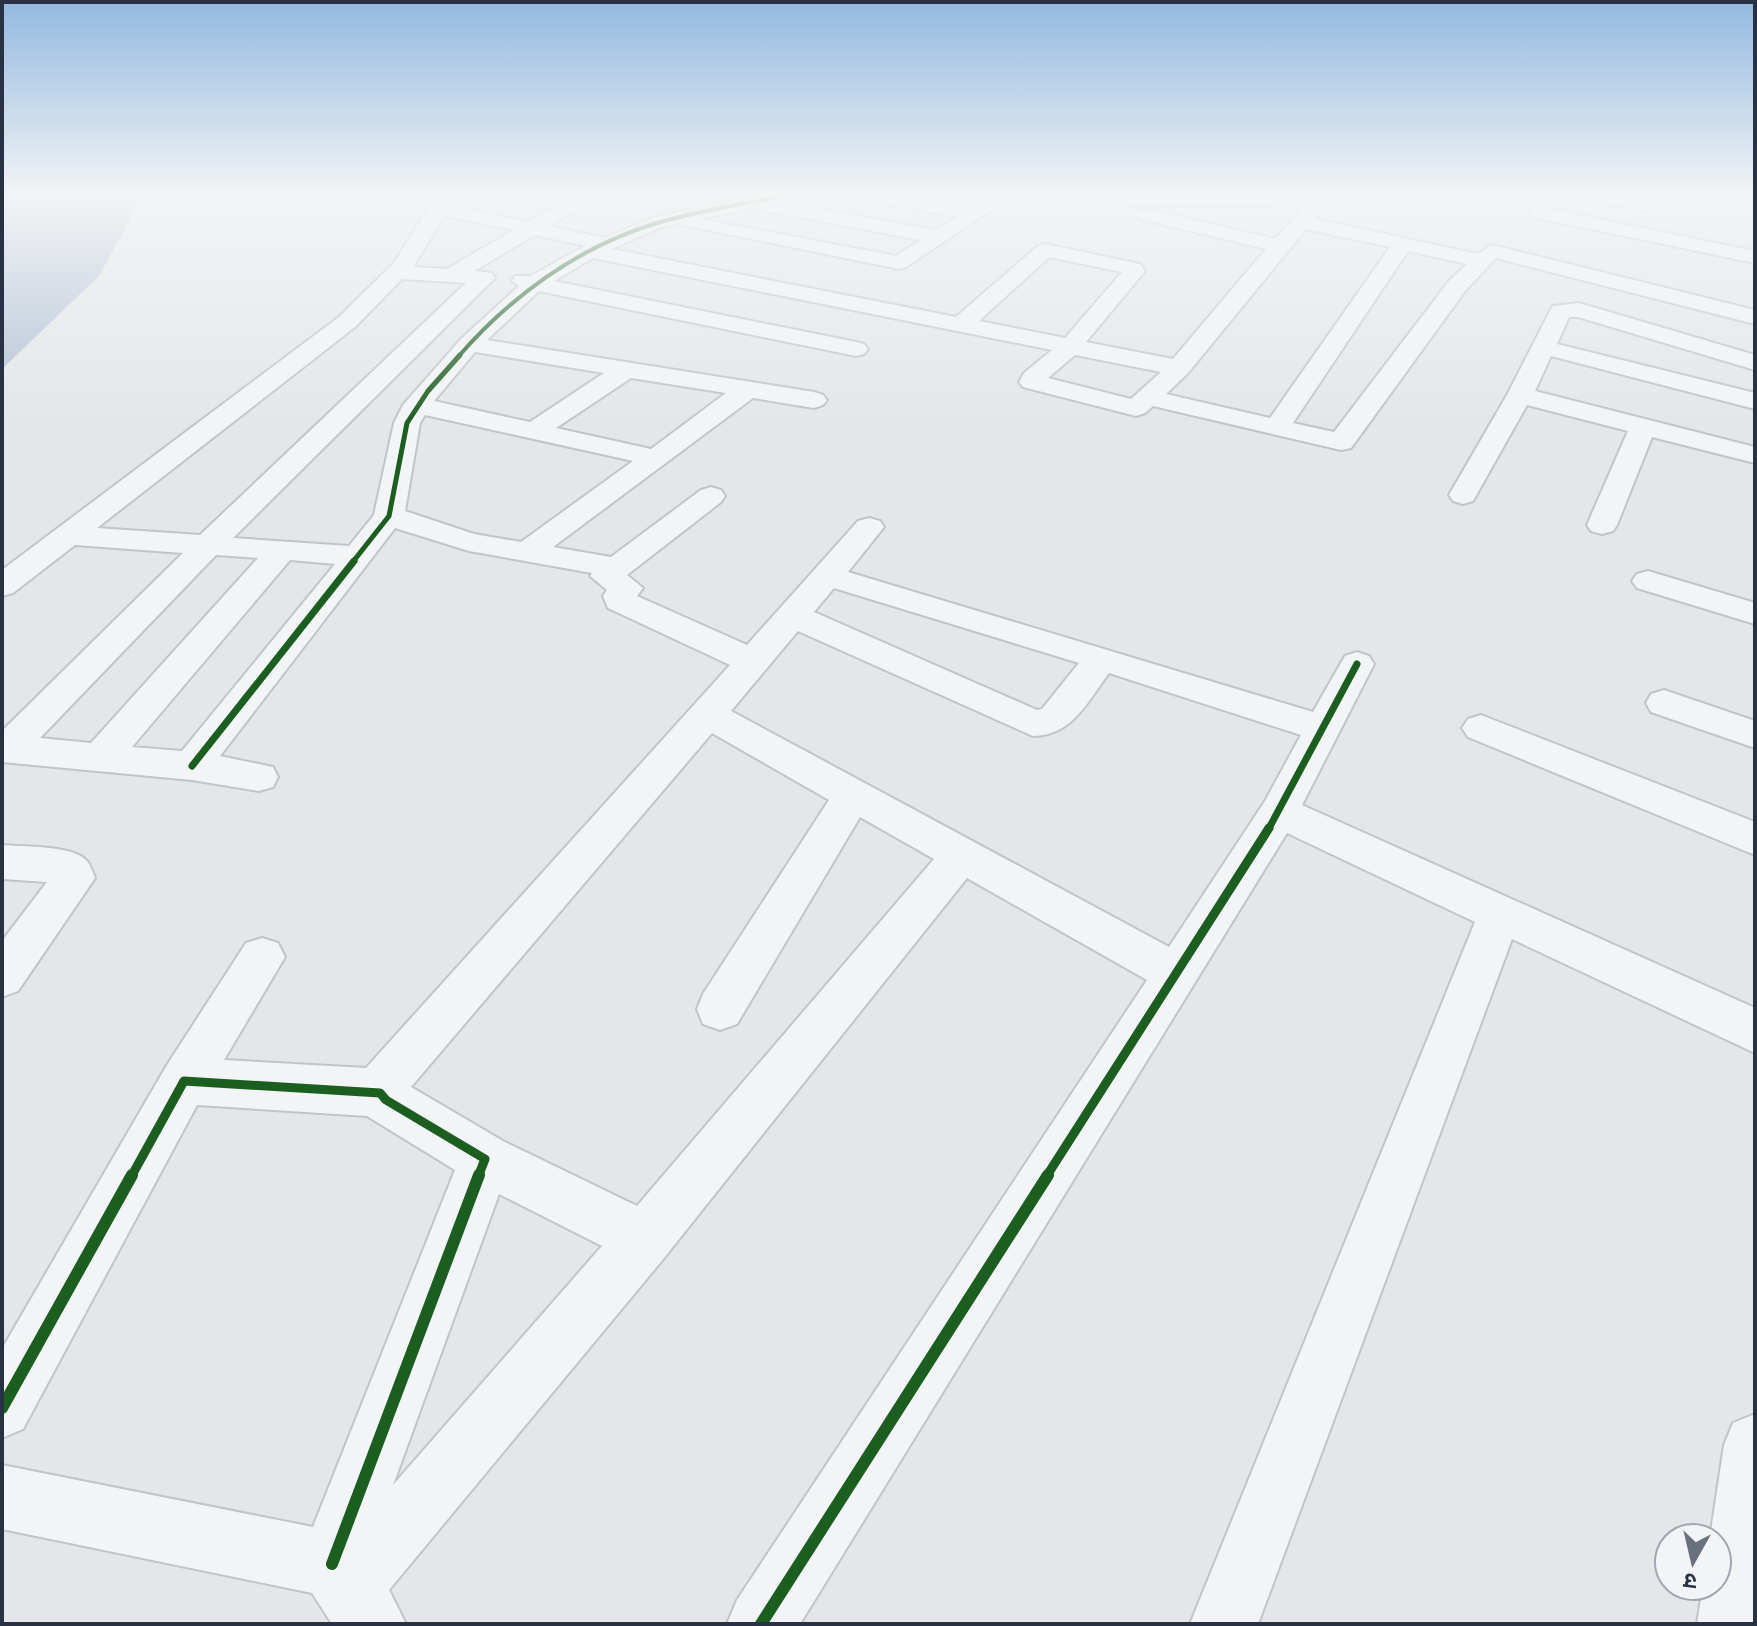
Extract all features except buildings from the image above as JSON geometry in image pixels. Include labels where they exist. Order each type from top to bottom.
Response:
[{"type":"street","points":[[2,586],[347,322],[396,273]]},
{"type":"street","points":[[413,273],[484,276],[535,283],[856,349]]},
{"type":"street","points":[[452,275],[456,273]]},
{"type":"street","points":[[192,766],[389,516],[403,439],[416,405],[469,344],[535,283],[553,273]]},
{"type":"street","points":[[720,273],[1179,368]]},
{"type":"street","points":[[962,324],[1021,273]]},
{"type":"street","points":[[1131,273],[1071,346],[1032,382],[1130,409],[1136,408],[1179,368],[1257,273]]},
{"type":"street","points":[[1275,429],[1383,273]]},
{"type":"street","points":[[1147,397],[1275,429],[1330,441],[1344,440],[1457,286],[1471,273]]},
{"type":"street","points":[[1618,273],[1755,317]]},
{"type":"street","points":[[5,748],[484,276]]},
{"type":"street","points":[[1463,495],[1520,395],[1561,311],[1568,309],[1755,363]]},
{"type":"street","points":[[469,344],[814,400]]},
{"type":"street","points":[[1542,347],[1755,401]]},
{"type":"street","points":[[534,431],[627,369]]},
{"type":"street","points":[[527,552],[748,389]]},
{"type":"street","points":[[1520,395],[1755,455]]},
{"type":"street","points":[[416,405],[656,458]]},
{"type":"street","points":[[1602,525],[1643,426]]},
{"type":"street","points":[[711,496],[606,576],[627,588],[619,596],[620,601],[754,662]]},
{"type":"street","points":[[389,516],[441,535],[614,567]]},
{"type":"street","points":[[380,1093],[386,1079],[869,527]]},
{"type":"street","points":[[68,535],[356,556]]},
{"type":"street","points":[[101,757],[282,550]]},
{"type":"street","points":[[828,576],[1102,658],[1324,729]]},
{"type":"street","points":[[1648,581],[1755,614]]},
{"type":"street","points":[[794,616],[1033,723],[1045,723],[1055,718],[1102,658]]},
{"type":"street","points":[[761,1624],[1279,812],[1357,664]]},
{"type":"street","points":[[1664,703],[1755,735]]},
{"type":"street","points":[[707,714],[1175,973]]},
{"type":"street","points":[[1481,728],[1755,839]]},
{"type":"street","points":[[5,748],[192,766],[259,777]]},
{"type":"street","points":[[720,1009],[853,795]]},
{"type":"street","points":[[1279,812],[1755,1031]]},
{"type":"street","points":[[351,1592],[962,855]]},
{"type":"street","points":[[2,862],[61,866],[71,871],[74,878],[2,977]]},
{"type":"street","points":[[1224,1624],[1500,913]]},
{"type":"street","points":[[2,1408],[184,1081],[262,957]]},
{"type":"street","points":[[184,1081],[380,1093],[386,1100],[485,1159],[645,1239]]},
{"type":"street","points":[[351,1592],[485,1159]]},
{"type":"street","points":[[1731,1624],[1755,1445]]},
{"type":"street","points":[[2,1497],[351,1592]]},
{"type":"water","points":[[2,273],[101,273],[99,276],[2,369]]},
{"type":"cycle path","points":[[192,766],[389,516],[407,423],[428,391],[469,344],[535,283],[552,273]]},
{"type":"cycle path","points":[[761,1624],[1279,812],[1357,664]]},
{"type":"cycle path","points":[[2,1408],[184,1081],[380,1093],[386,1100],[485,1159],[332,1564]]}]
